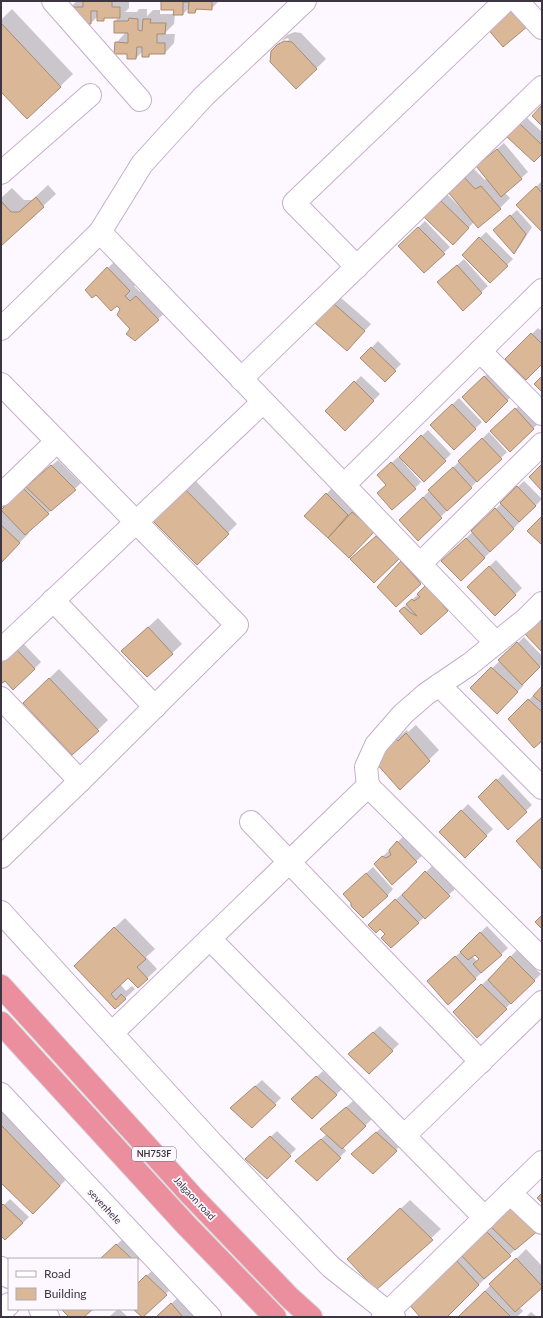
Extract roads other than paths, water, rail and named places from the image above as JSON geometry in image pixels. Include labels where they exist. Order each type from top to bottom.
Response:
[{"type":"highway","name":"Jalgaon road","points":[[1,986],[192,1196],[290,1298],[311,1317]]},
{"type":"highway","name":"NH753F","points":[[1,1023],[186,1225],[275,1317]]},
{"type":"street","points":[[53,1],[140,100]]},
{"type":"street","points":[[1,329],[100,232],[142,164],[203,97],[304,1]]},
{"type":"street","points":[[357,267],[294,203],[505,1]]},
{"type":"street","points":[[516,1],[542,28]]},
{"type":"street","points":[[241,379],[542,87]]},
{"type":"street","points":[[1,173],[90,95]]},
{"type":"street","points":[[100,232],[496,643]]},
{"type":"street","points":[[344,485],[542,290]]},
{"type":"street","points":[[480,351],[542,414]]},
{"type":"street","points":[[1,384],[237,625],[1,858]]},
{"type":"street","points":[[1,650],[263,402]]},
{"type":"street","points":[[1,495],[57,442]]},
{"type":"street","points":[[420,564],[542,444]]},
{"type":"street","points":[[53,600],[155,707]]},
{"type":"street","points":[[542,603],[526,619],[470,664],[426,694],[403,714],[376,745],[366,767],[368,786],[542,959]]},
{"type":"street","points":[[439,685],[539,779]]},
{"type":"street","points":[[1,698],[80,781]]},
{"type":"street","points":[[112,1033],[368,786]]},
{"type":"street","points":[[251,822],[481,1062]]},
{"type":"street","points":[[5,924],[112,1033],[212,1143],[331,1267],[389,1315],[484,1218],[542,1162]]},
{"type":"street","points":[[210,939],[484,1218]]},
{"type":"street","points":[[404,1136],[542,1002]]},
{"type":"street","name":"sevenhele","points":[[1,1094],[210,1317]]},
{"type":"street","points":[[510,1193],[542,1223]]},
{"type":"street","points":[[1,1268],[8,1276]]}]
